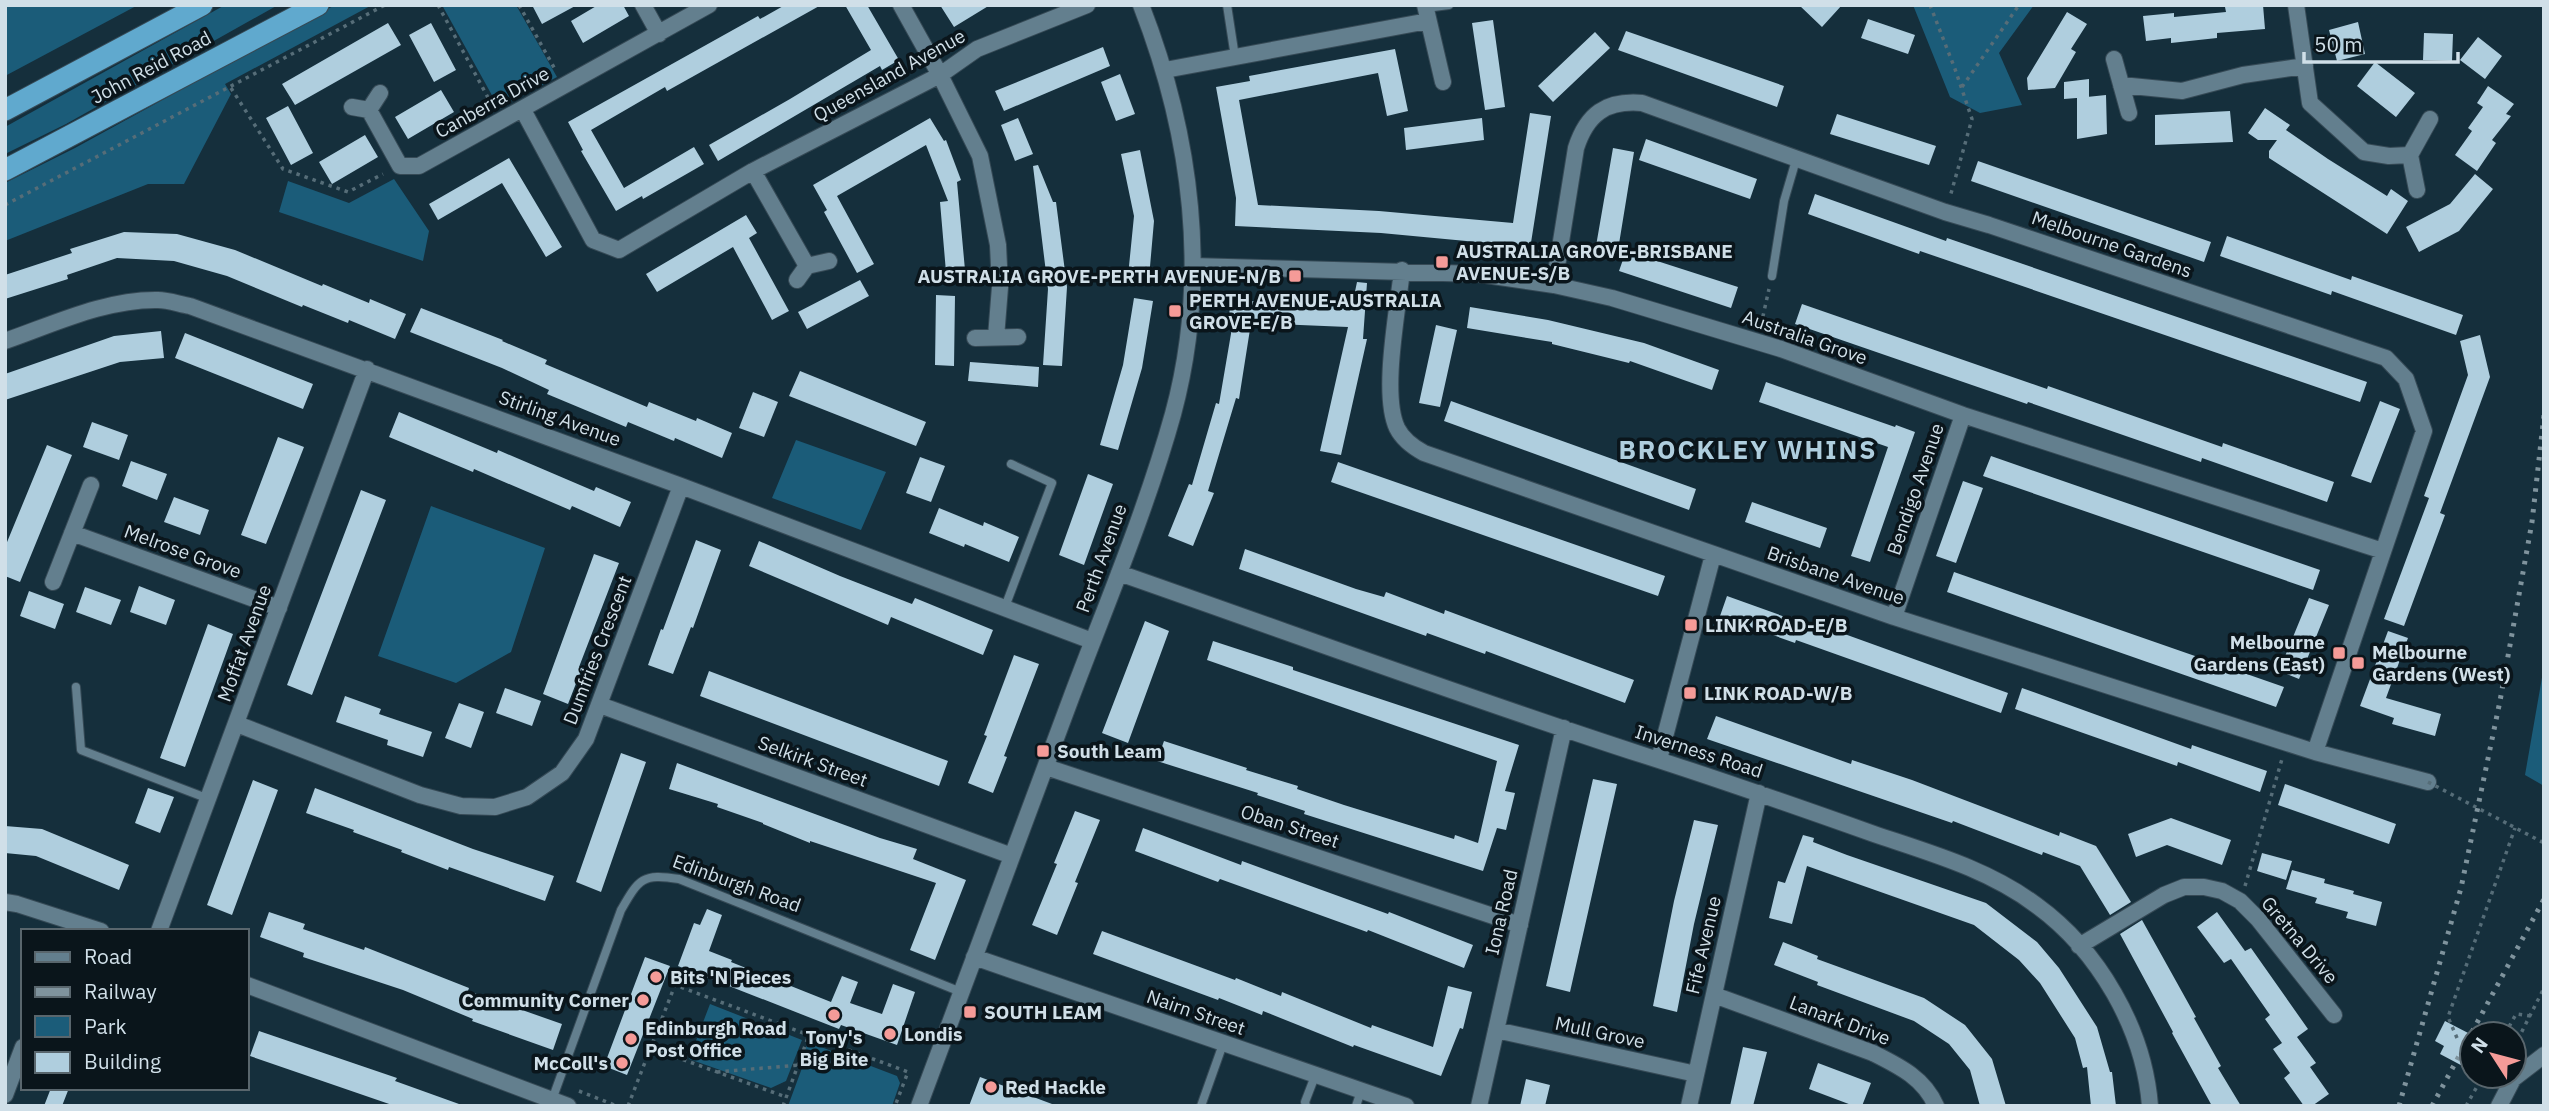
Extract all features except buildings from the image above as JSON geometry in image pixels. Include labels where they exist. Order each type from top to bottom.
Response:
[{"type":"highway","name":"John Reid Road","points":[[5,110],[202,5]]},
{"type":"highway","name":"John Reid Road","points":[[5,170],[318,5]]},
{"type":"street","points":[[643,5],[659,34]]},
{"type":"street","name":"Canberra Drive","points":[[400,166],[419,166],[709,5]]},
{"type":"street","points":[[901,5],[940,75],[980,156],[998,245],[1000,287],[996,338]]},
{"type":"street","name":"Queensland Avenue","points":[[523,110],[593,240],[619,250],[753,171],[940,75],[977,49],[1087,5]]},
{"type":"street","name":"Perth Avenue","points":[[919,1106],[1119,573],[1173,413],[1186,343],[1193,266],[1186,163],[1165,70],[1141,5]]},
{"type":"street","points":[[2296,5],[2310,103],[2364,152],[2389,156],[2410,155]]},
{"type":"street","points":[[1165,70],[1235,57],[1426,11],[1443,82]]},
{"type":"street","points":[[2114,59],[2129,113]]},
{"type":"street","points":[[2121,85],[2182,91],[2243,75],[2305,66]]},
{"type":"street","points":[[369,110],[380,93]]},
{"type":"street","name":"Melbourne Gardens","points":[[1554,285],[1576,148],[1582,129],[1593,116],[1608,106],[1626,102],[1642,103],[1945,212],[2386,358],[2406,379],[2424,431],[2315,752]]},
{"type":"street","points":[[352,107],[369,110]]},
{"type":"street","points":[[369,110],[400,166]]},
{"type":"street","points":[[2417,190],[2410,155],[2430,119]]},
{"type":"street","points":[[753,171],[807,266]]},
{"type":"street","points":[[797,280],[807,266],[829,261]]},
{"type":"street","name":"Australia Grove","points":[[1193,266],[1479,274],[1554,285],[1642,306],[1757,342],[1963,415],[2383,551]]},
{"type":"street","name":"Brisbane Avenue","points":[[1402,270],[1390,387],[1391,411],[1397,430],[1409,445],[1424,453],[1894,617],[2315,752],[2428,782]]},
{"type":"street","name":"Stirling Avenue","points":[[5,341],[98,309],[130,301],[160,300],[190,306],[681,485],[1092,641]]},
{"type":"street","points":[[975,338],[1018,337]]},
{"type":"street","name":"Moffat Avenue","points":[[160,929],[367,369]]},
{"type":"street","name":"Bendigo Avenue","points":[[1894,617],[1963,415]]},
{"type":"street","points":[[53,582],[91,485]]},
{"type":"street","name":"Dumfries Crescent","points":[[237,724],[419,795],[460,807],[495,807],[527,797],[562,773],[586,738],[681,485]]},
{"type":"street","name":"Melrose Grove","points":[[72,533],[279,608]]},
{"type":"street","points":[[1659,760],[1713,555]]},
{"type":"street","name":"Inverness Road","points":[[1119,573],[1759,793],[1983,874],[2037,905],[2097,966],[2123,1011],[2138,1048],[2150,1106]]},
{"type":"street","name":"Selkirk Street","points":[[600,705],[1012,856]]},
{"type":"street","name":"Iona Road","points":[[1479,1106],[1564,728]]},
{"type":"street","name":"Oban Street","points":[[1046,767],[1520,925]]},
{"type":"street","name":"Fife Avenue","points":[[1689,1106],[1759,793]]},
{"type":"street","name":"Gretna Drive","points":[[2079,946],[2164,895],[2184,887],[2213,889],[2240,901],[2258,919],[2334,1015]]},
{"type":"street","points":[[5,902],[17,904],[68,925],[90,929]]},
{"type":"street","name":"Nairn Street","points":[[974,957],[1315,1076],[1359,1099],[1406,1106]]},
{"type":"street","points":[[248,985],[568,1106]]},
{"type":"street","name":"Lanark Drive","points":[[1714,995],[1890,1061],[1923,1083],[1936,1106]]},
{"type":"street","name":"Mull Grove","points":[[1496,1030],[1696,1074]]},
{"type":"street","points":[[5,1095],[21,1052]]},
{"type":"street","points":[[2499,1106],[2512,1079],[2544,1055]]},
{"type":"lane","points":[[1227,5],[1235,57]]},
{"type":"lane","points":[[1426,11],[1449,5]]},
{"type":"lane","points":[[1772,276],[1784,201],[1796,160]]},
{"type":"lane","points":[[1005,607],[1052,483],[1011,464]]},
{"type":"lane","points":[[76,687],[81,750],[209,799]]},
{"type":"lane","name":"Edinburgh Road","points":[[552,1100],[621,911],[639,883],[654,875],[679,879],[961,992]]},
{"type":"lane","points":[[1202,1106],[1223,1044]]},
{"type":"lane","points":[[1306,1106],[1305,1102],[1315,1076]]},
{"type":"path","points":[[5,205],[385,5]]},
{"type":"path","points":[[438,5],[501,122]]},
{"type":"path","points":[[519,5],[564,86]]},
{"type":"path","points":[[1930,5],[1972,119],[1945,212]]},
{"type":"path","points":[[1962,88],[2019,5]]},
{"type":"path","points":[[230,88],[284,169],[348,192],[400,166]]},
{"type":"path","points":[[1757,342],[1772,276]]},
{"type":"path","points":[[2240,901],[2287,743]]},
{"type":"path","points":[[2428,782],[2543,842]]},
{"type":"path","points":[[2457,1038],[2448,1017],[2515,828]]},
{"type":"path","points":[[628,1106],[675,985],[908,1072],[895,1106]]},
{"type":"path","points":[[2528,1021],[2544,988]]},
{"type":"path","points":[[2513,1020],[2516,1014],[2531,1016]]},
{"type":"path","points":[[783,1106],[809,1035]]},
{"type":"path","points":[[651,1048],[786,1097]]},
{"type":"path","points":[[717,1072],[872,1059]]},
{"type":"path","points":[[558,1083],[617,1106]]},
{"type":"path","points":[[2466,1106],[2475,1090]]},
{"type":"green space","points":[[5,5],[138,5],[5,76]]},
{"type":"green space","points":[[225,5],[278,5],[66,124],[5,154],[5,127]]},
{"type":"green space","points":[[335,5],[372,5],[225,84],[231,94],[184,184],[148,184],[5,241],[5,183],[75,148]]},
{"type":"green space","points":[[442,5],[516,5],[557,77],[499,108]]},
{"type":"green space","points":[[1913,5],[2034,5],[1999,53],[2022,105],[1980,113],[1950,97]]},
{"type":"green space","points":[[394,179],[429,231],[423,261],[279,212],[288,181],[349,203]]},
{"type":"green space","points":[[796,440],[886,472],[861,530],[772,498]]},
{"type":"green space","points":[[431,506],[545,548],[511,652],[456,683],[378,656]]},
{"type":"green space","points":[[2544,666],[2544,786],[2525,775]]},
{"type":"green space","points":[[710,1004],[802,1040],[786,1081],[771,1088],[689,1059]]},
{"type":"green space","points":[[808,1042],[897,1076],[900,1083],[892,1106],[788,1106]]},
{"type":"railway","points":[[2399,1106],[2461,888],[2500,701],[2532,522],[2544,415]]},
{"type":"railway","points":[[2432,1106],[2544,899]]},
{"type":"place","name":"AUSTRALIA GROVE-BRISBANE AVENUE-S/B","points":[[1442,262]]},
{"type":"place","name":"AUSTRALIA GROVE-PERTH AVENUE-N/B","points":[[1295,276]]},
{"type":"place","name":"PERTH AVENUE-AUSTRALIA GROVE-E/B","points":[[1175,311]]},
{"type":"place","name":"LINK ROAD-E/B","points":[[1691,625]]},
{"type":"place","name":"Melbourne Gardens (East)","points":[[2339,653]]},
{"type":"place","name":"Melbourne Gardens (West)","points":[[2358,663]]},
{"type":"place","name":"LINK ROAD-W/B","points":[[1690,693]]},
{"type":"place","name":"South Leam","points":[[1043,751]]},
{"type":"place","name":"Bits 'N Pieces","points":[[656,977]]},
{"type":"place","name":"Community Corner","points":[[643,1000]]},
{"type":"place","name":"SOUTH LEAM","points":[[970,1012]]},
{"type":"place","name":"Tony's Big Bite","points":[[834,1015]]},
{"type":"place","name":"Londis","points":[[890,1034]]},
{"type":"place","name":"Edinburgh Road Post Office","points":[[631,1039]]},
{"type":"place","name":"McColl's","points":[[622,1063]]},
{"type":"place","name":"Red Hackle","points":[[991,1087]]},
{"type":"district","name":"BROCKLEY WHINS","points":[[1748,449]]}]
